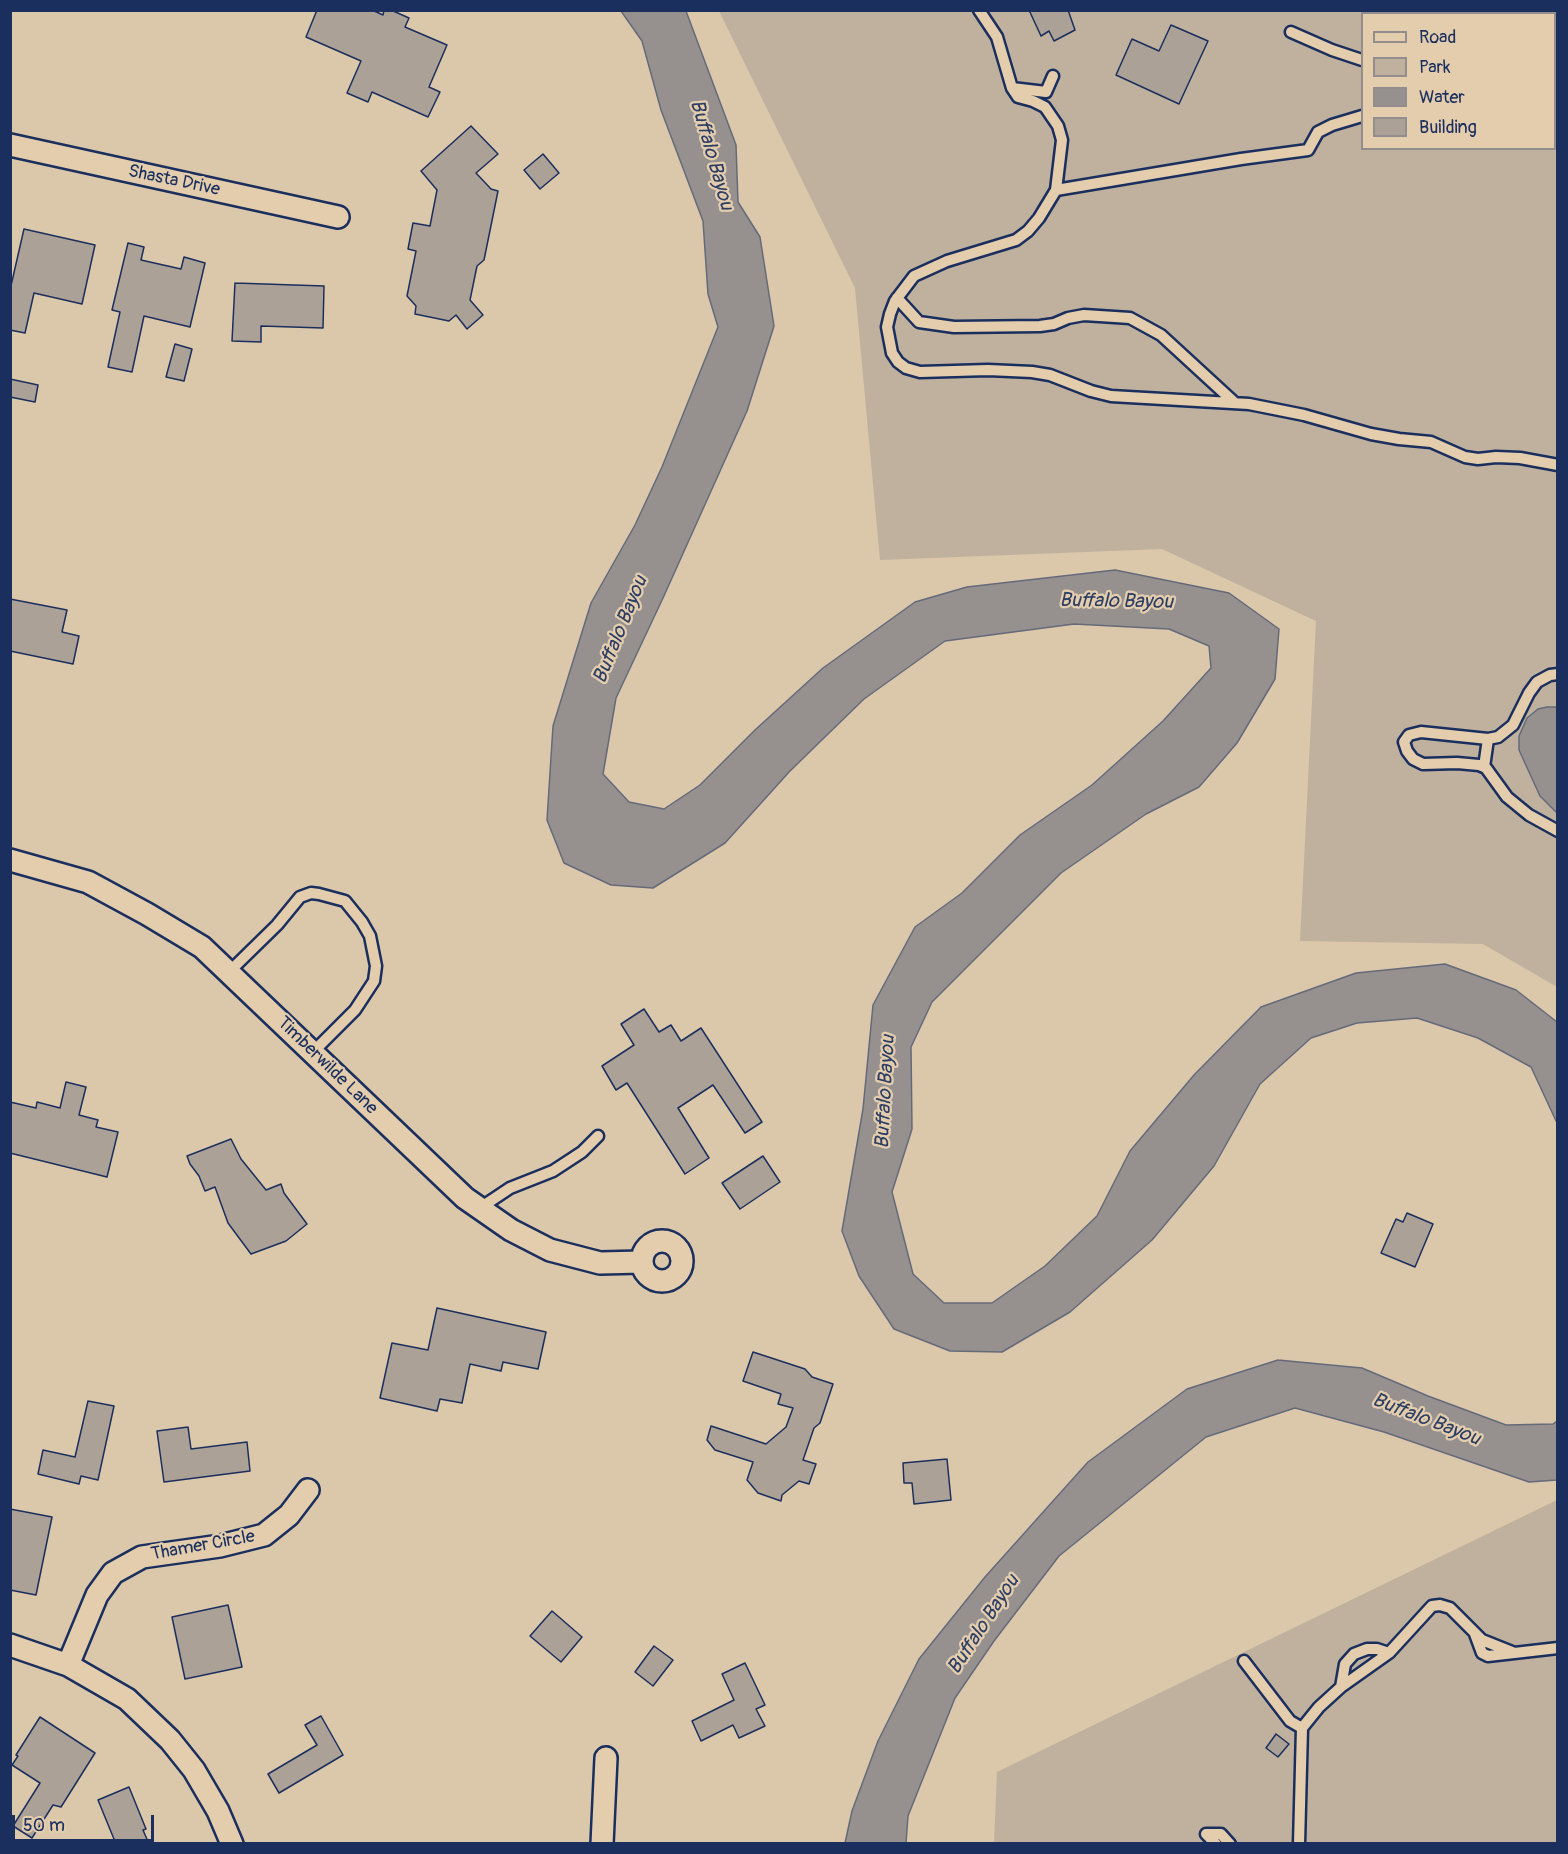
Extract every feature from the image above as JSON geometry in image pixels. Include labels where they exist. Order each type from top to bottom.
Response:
[{"type":"street","name":"Shasta Drive","points":[[10,145],[338,217]]},
{"type":"street","name":"Timberwilde Lane","points":[[10,860],[88,882],[202,947],[465,1198],[511,1230],[550,1250],[600,1263],[642,1262]]},
{"type":"street","name":"Thamer Circle","points":[[68,1665],[97,1595],[113,1573],[142,1557],[220,1546],[264,1535],[290,1515],[308,1490]]},
{"type":"street","points":[[10,1645],[68,1665],[127,1699],[170,1740],[194,1770],[218,1811],[232,1844]]},
{"type":"street","points":[[602,1844],[606,1758]]},
{"type":"lane","points":[[979,10],[997,37],[1012,88],[1018,97],[1045,107],[1058,126],[1062,140],[1056,189],[1039,218],[1016,240],[925,269],[914,276],[897,298],[887,327],[892,352],[898,362],[906,368],[920,372],[988,369],[1032,372],[1050,375],[1111,396],[1235,403],[1304,415],[1399,440],[1431,442],[1465,457],[1520,458],[1557,465]]},
{"type":"lane","points":[[1291,32],[1361,60]]},
{"type":"lane","points":[[1012,88],[1046,92],[1053,76]]},
{"type":"lane","points":[[1056,189],[1308,150],[1318,132],[1361,116]]},
{"type":"lane","points":[[897,298],[919,322],[954,327],[1040,326],[1084,315],[1130,318],[1161,335],[1235,403]]},
{"type":"lane","points":[[1485,767],[1457,763],[1423,764],[1413,759],[1404,742],[1410,735],[1421,732],[1488,739],[1498,737],[1513,725],[1537,682],[1557,674]]},
{"type":"lane","points":[[1488,739],[1485,767],[1508,797],[1529,815],[1557,831]]},
{"type":"lane","points":[[229,972],[277,925],[300,897],[319,894],[345,901],[362,922],[369,936],[376,966],[374,981],[355,1010],[313,1052]]},
{"type":"lane","points":[[480,1208],[510,1188],[553,1171],[582,1152],[598,1136]]},
{"type":"lane","points":[[1299,1844],[1302,1728],[1319,1707],[1341,1687],[1389,1653],[1432,1606],[1440,1605],[1450,1608],[1482,1640],[1512,1652],[1557,1648]]},
{"type":"lane","points":[[1341,1687],[1345,1664],[1354,1654],[1367,1649],[1389,1653]]},
{"type":"lane","points":[[1244,1660],[1290,1721],[1302,1728]]},
{"type":"lane","points":[[1216,1844],[1206,1833],[1221,1834],[1230,1844]]},
{"type":"green space","points":[[719,11],[1557,11],[1557,987],[1483,944],[1300,941],[1316,621],[1162,549],[880,560],[855,288]]},
{"type":"green space","points":[[1557,1500],[1557,1843],[994,1844],[997,1772]]},
{"type":"water","name":"Buffalo Bayou","points":[[621,11],[686,11],[736,145],[738,202],[760,237],[774,326],[747,411],[616,698],[603,774],[629,802],[664,809],[700,785],[755,730],[823,668],[915,602],[967,587],[1115,570],[1229,593],[1279,629],[1275,679],[1237,743],[1199,787],[1146,814],[1061,873],[932,1002],[911,1047],[912,1129],[892,1192],[913,1274],[944,1303],[992,1303],[1045,1266],[1097,1216],[1130,1151],[1194,1075],[1261,1007],[1356,973],[1445,964],[1516,990],[1557,1022],[1557,1123],[1531,1067],[1478,1038],[1417,1018],[1357,1023],[1311,1038],[1260,1084],[1214,1166],[1152,1240],[1070,1312],[1002,1352],[950,1351],[894,1329],[859,1276],[842,1231],[863,1109],[873,1005],[915,927],[962,893],[1020,835],[1092,785],[1163,721],[1211,668],[1209,646],[1169,629],[1074,624],[945,641],[864,699],[790,771],[725,843],[653,888],[611,885],[564,863],[547,820],[553,726],[591,603],[635,525],[662,467],[718,327],[708,294],[703,221],[661,110],[642,41]]},
{"type":"water","points":[[1557,707],[1557,813],[1540,796],[1519,750],[1519,736],[1527,718],[1538,709]]},
{"type":"water","name":"Buffalo Bayou","points":[[1278,1360],[1362,1368],[1506,1425],[1553,1424],[1557,1421],[1557,1480],[1529,1482],[1384,1432],[1295,1408],[1206,1437],[1059,1556],[994,1641],[955,1698],[908,1816],[906,1843],[845,1843],[852,1811],[878,1741],[919,1659],[985,1577],[1088,1462],[1187,1389]]},
{"type":"building","points":[[317,10],[372,10],[383,15],[384,10],[391,10],[409,18],[405,27],[447,45],[429,87],[440,92],[428,117],[372,92],[368,102],[347,93],[361,61],[306,37]]},
{"type":"building","points":[[1029,10],[1068,10],[1075,30],[1054,41],[1049,31],[1041,36]]},
{"type":"building","points":[[1171,25],[1208,41],[1179,104],[1116,75],[1132,39],[1159,51]]},
{"type":"building","points":[[471,126],[498,154],[476,173],[491,189],[498,191],[484,260],[477,266],[470,300],[483,315],[467,329],[456,315],[449,321],[415,314],[416,306],[407,296],[416,251],[408,249],[413,223],[430,226],[437,190],[421,171]]},
{"type":"building","points":[[543,154],[559,173],[540,189],[524,170]]},
{"type":"building","points":[[24,229],[95,245],[82,304],[34,293],[25,333],[10,330],[10,290]]},
{"type":"building","points":[[128,243],[144,247],[141,260],[181,269],[184,257],[205,263],[190,327],[144,316],[132,372],[108,367],[120,312],[112,310]]},
{"type":"building","points":[[235,283],[324,286],[323,328],[261,326],[261,342],[232,341]]},
{"type":"building","points":[[175,344],[192,349],[184,381],[166,377]]},
{"type":"building","points":[[10,379],[38,385],[35,402],[10,397]]},
{"type":"building","points":[[10,599],[67,610],[62,632],[79,636],[73,664],[10,651]]},
{"type":"building","points":[[644,1009],[659,1032],[671,1025],[681,1041],[701,1028],[762,1122],[745,1133],[713,1085],[678,1108],[709,1158],[685,1174],[627,1083],[616,1090],[602,1066],[634,1045],[621,1024]]},
{"type":"building","points":[[66,1082],[86,1087],[79,1115],[98,1120],[96,1127],[118,1132],[107,1177],[10,1153],[10,1102],[36,1108],[37,1102],[60,1108]]},
{"type":"building","points":[[231,1139],[241,1159],[266,1190],[281,1184],[284,1193],[307,1224],[286,1241],[251,1254],[228,1223],[215,1187],[205,1191],[187,1156]]},
{"type":"building","points":[[763,1156],[780,1182],[740,1209],[722,1183]]},
{"type":"building","points":[[1407,1213],[1433,1224],[1415,1267],[1381,1253],[1396,1219],[1403,1222]]},
{"type":"building","points":[[437,1308],[546,1332],[538,1369],[503,1362],[501,1371],[470,1364],[462,1403],[440,1399],[437,1411],[380,1398],[392,1343],[428,1350]]},
{"type":"building","points":[[753,1352],[805,1369],[812,1377],[833,1384],[820,1423],[814,1428],[803,1460],[816,1464],[809,1484],[799,1481],[782,1495],[781,1501],[758,1493],[747,1480],[753,1462],[715,1450],[707,1440],[711,1426],[766,1444],[786,1427],[793,1408],[778,1404],[781,1394],[743,1381]]},
{"type":"building","points":[[88,1401],[114,1406],[98,1480],[81,1476],[79,1484],[38,1474],[43,1450],[75,1457]]},
{"type":"building","points":[[188,1427],[191,1449],[247,1442],[250,1471],[164,1482],[157,1431]]},
{"type":"building","points":[[947,1459],[951,1500],[914,1504],[912,1483],[904,1483],[903,1463]]},
{"type":"building","points":[[10,1509],[52,1517],[36,1595],[10,1590]]},
{"type":"building","points":[[228,1605],[242,1667],[185,1679],[172,1617]]},
{"type":"building","points":[[552,1611],[582,1637],[561,1662],[530,1636]]},
{"type":"building","points":[[654,1646],[673,1660],[653,1686],[635,1672]]},
{"type":"building","points":[[745,1663],[765,1705],[756,1709],[765,1726],[739,1738],[733,1725],[701,1741],[692,1721],[734,1700],[722,1674]]},
{"type":"building","points":[[321,1716],[343,1755],[279,1793],[268,1774],[317,1745],[305,1725]]},
{"type":"building","points":[[40,1717],[95,1753],[61,1807],[53,1805],[32,1838],[13,1826],[40,1783],[12,1765]]},
{"type":"building","points":[[1276,1734],[1289,1744],[1278,1757],[1266,1748]]},
{"type":"building","points":[[129,1787],[146,1829],[143,1830],[149,1844],[116,1844],[98,1800]]}]
